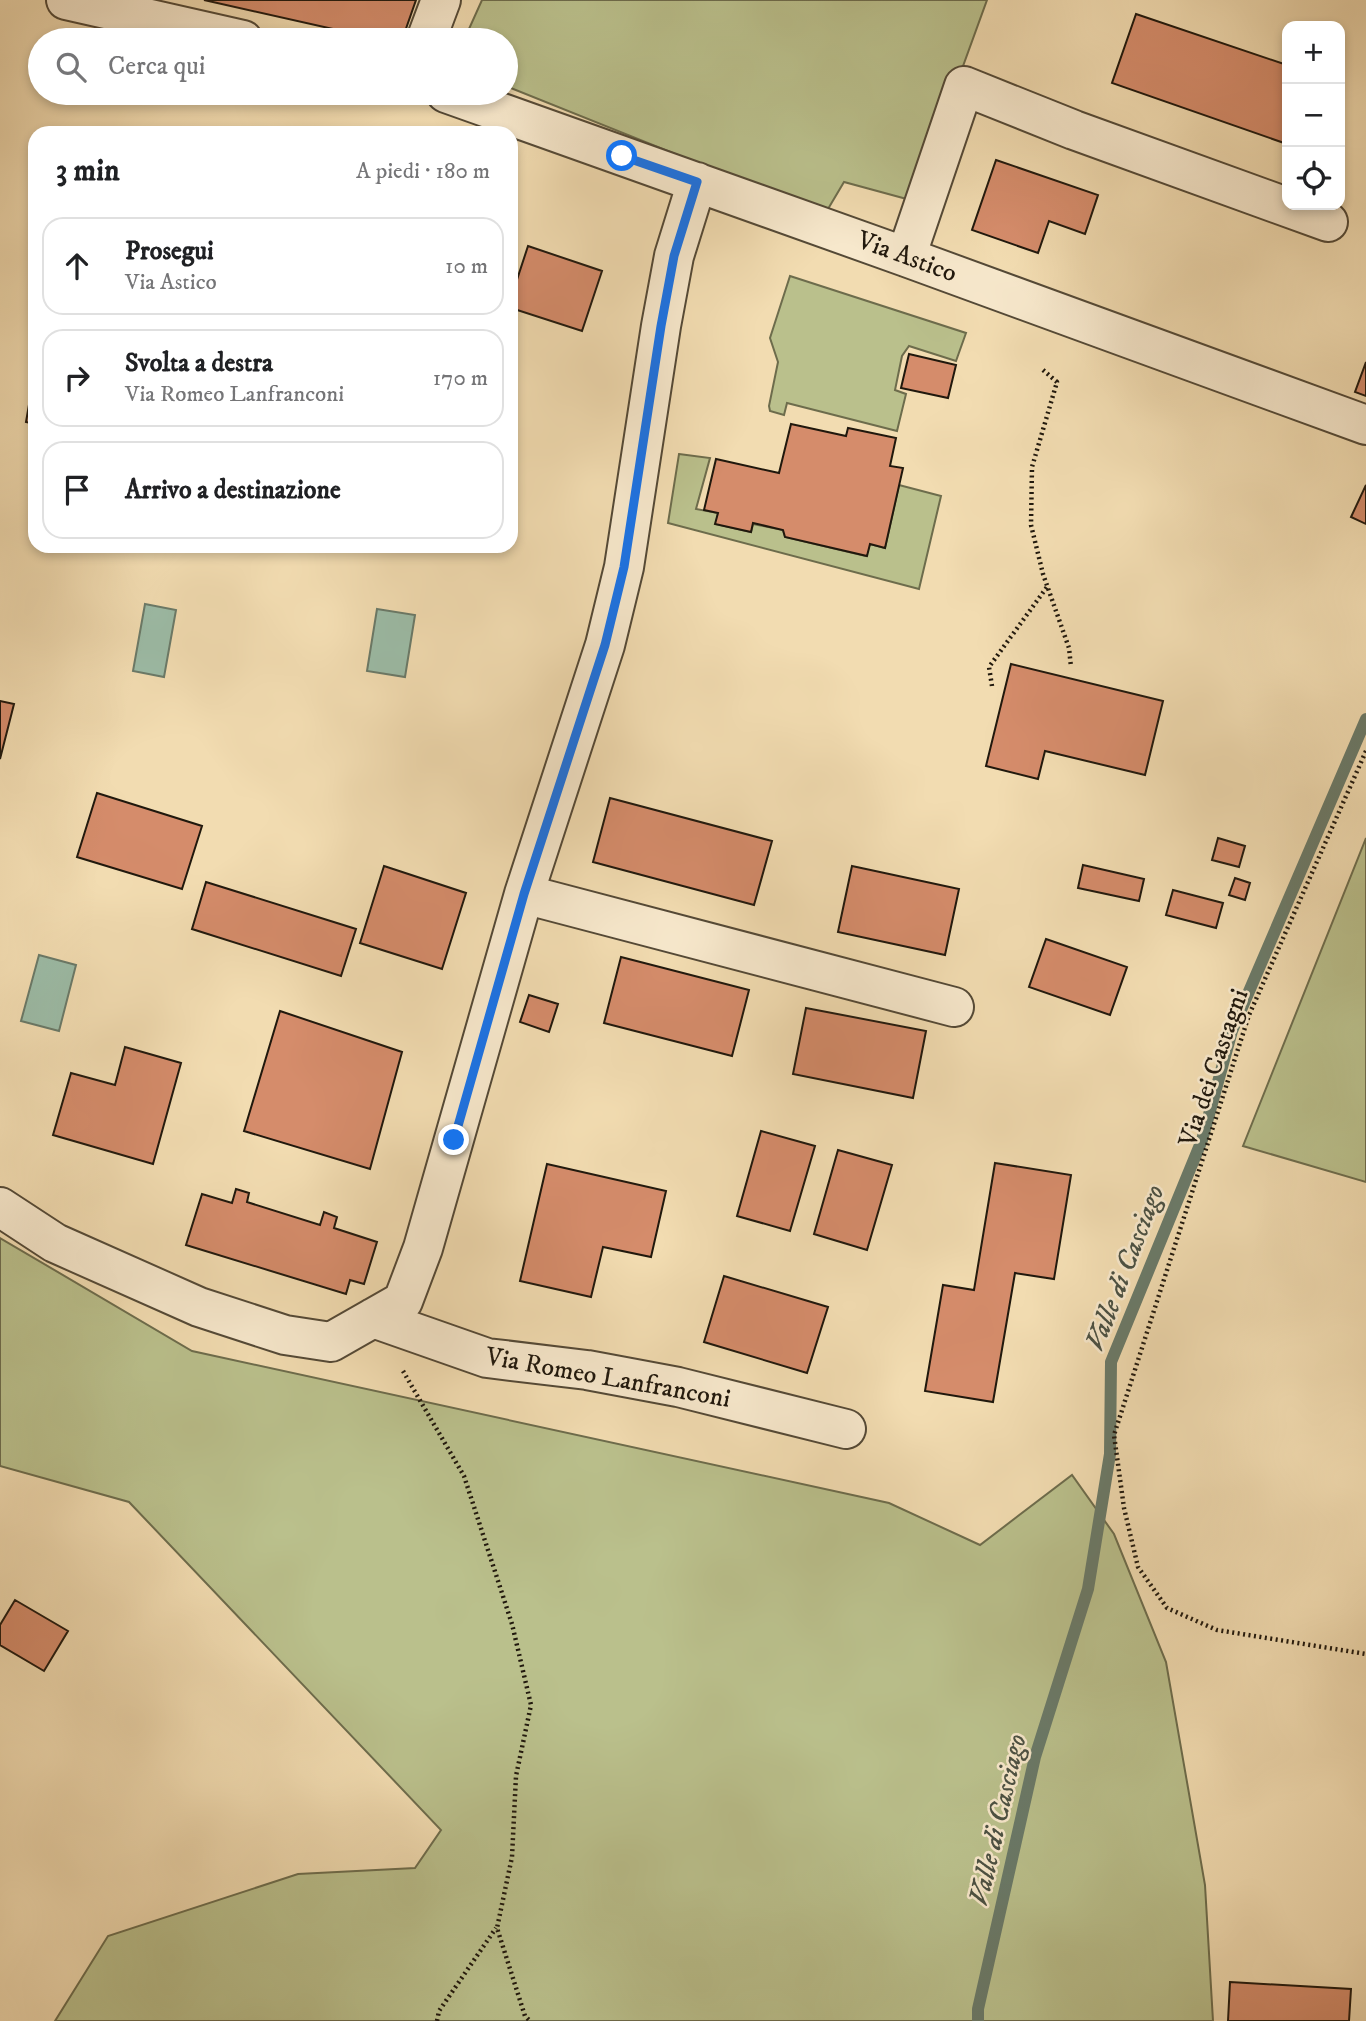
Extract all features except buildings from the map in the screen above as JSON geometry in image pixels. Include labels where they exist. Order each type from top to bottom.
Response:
[{"type":"street","points":[[66,0],[190,28]]},
{"type":"street","points":[[430,28],[441,0]]},
{"type":"street","points":[[906,257],[964,86],[1074,130],[1328,222]]},
{"type":"street","name":"Via Astico","points":[[480,105],[1366,425]]},
{"type":"street","points":[[0,1207],[67,1248],[199,1307],[285,1335],[331,1342],[403,1301],[423,1248],[524,894],[605,645],[624,567],[674,256],[697,182]]},
{"type":"street","points":[[524,894],[954,1007]]},
{"type":"street","name":"Via Romeo Lanfranconi","points":[[373,1318],[487,1358],[587,1370],[678,1387],[845,1429]]},
{"type":"path","points":[[1043,370],[1058,382],[1032,467],[1031,525],[1069,648],[1071,667]]},
{"type":"path","points":[[992,686],[989,667],[1048,586]]},
{"type":"path","name":"Via dei Castagni","points":[[1366,751],[1250,1015],[1114,1435],[1124,1508],[1138,1567],[1167,1608],[1217,1630],[1366,1654]]},
{"type":"path","points":[[373,1318],[464,1476],[512,1624],[531,1705],[516,1776],[512,1857],[497,1928],[439,2011],[437,2021]]},
{"type":"path","points":[[497,1928],[525,2016],[530,2021]]},
{"type":"green space","points":[[482,0],[987,0],[914,201],[844,182],[825,214],[518,91],[518,28],[469,28]]},
{"type":"green space","points":[[790,276],[966,333],[956,361],[909,346],[902,356],[895,390],[906,394],[897,431],[787,403],[784,415],[770,411],[778,362],[770,338]]},
{"type":"green space","points":[[679,454],[710,458],[696,509],[718,513],[716,524],[751,532],[753,524],[783,530],[785,537],[866,556],[870,544],[885,548],[899,485],[941,496],[919,589],[668,523]]},
{"type":"green space","points":[[1366,838],[1366,1182],[1243,1146]]},
{"type":"green space","points":[[0,1238],[192,1351],[889,1503],[980,1545],[1072,1475],[1114,1534],[1166,1662],[1205,1885],[1213,2021],[55,2021],[108,1936],[298,1874],[415,1868],[441,1830],[129,1502],[0,1466]]},
{"type":"shaded area","points":[[145,604],[176,610],[164,677],[133,671]]},
{"type":"shaded area","points":[[377,609],[415,615],[405,677],[367,671]]},
{"type":"shaded area","points":[[39,955],[76,965],[59,1031],[21,1021]]},
{"type":"waterway","name":"Valle di Casciago","points":[[978,2021],[978,2009],[1035,1757],[1088,1589],[1110,1454],[1111,1362],[1202,1140],[1232,1031],[1366,719]]},
{"type":"route","points":[[454,1140],[524,894],[605,645],[624,567],[674,256],[697,182],[622,156]]}]
